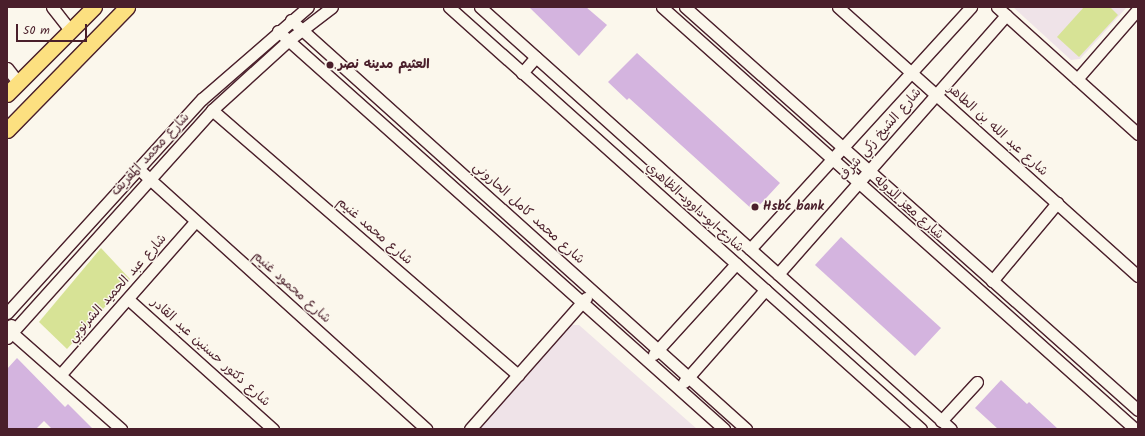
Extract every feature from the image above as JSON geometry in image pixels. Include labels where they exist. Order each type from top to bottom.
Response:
[{"type":"main road","points":[[7,94],[71,31],[93,7]]},
{"type":"main road","points":[[7,130],[127,7]]},
{"type":"street","points":[[52,7],[71,31]]},
{"type":"street","name":"شارع محمد المقريف","points":[[7,313],[137,167],[202,99],[278,31],[308,7]]},
{"type":"street","name":"شارع محمد المقريف","points":[[8,334],[148,178],[212,110],[288,40],[332,7]]},
{"type":"street","name":"شارع ابو داوود الظاهري","points":[[449,7],[921,429]]},
{"type":"street","name":"شارع ابو داوود الظاهري","points":[[480,7],[951,429]]},
{"type":"street","name":"شارع معز الدوله","points":[[662,7],[1135,429]]},
{"type":"street","name":"شارع معز الدوله","points":[[685,7],[1138,410]]},
{"type":"street","name":"شارع عبد الله بن الطاهر","points":[[838,7],[1138,276]]},
{"type":"street","name":"شارع الشيخ زكي شرف","points":[[750,249],[971,7]]},
{"type":"street","points":[[997,7],[1138,134]]},
{"type":"street","points":[[1077,79],[1138,9]]},
{"type":"street","name":"شارع الشيخ زكي شرف","points":[[778,274],[1006,15]]},
{"type":"street","name":"شارع محمد كامل الحاروني","points":[[291,20],[746,429]]},
{"type":"street","points":[[278,31],[724,429]]},
{"type":"street","points":[[522,73],[536,57]]},
{"type":"street","points":[[7,68],[18,82]]},
{"type":"street","name":"شارع محمد غنيم","points":[[212,110],[518,375]]},
{"type":"street","name":"شارع محمود غنيم","points":[[137,167],[426,429]]},
{"type":"street","points":[[992,281],[1057,203]]},
{"type":"street","name":"شارع عبد الحميد الشرنوبي","points":[[60,375],[196,221]]},
{"type":"street","points":[[647,361],[736,264]]},
{"type":"street","points":[[470,429],[592,290]]},
{"type":"street","points":[[678,388],[765,290]]},
{"type":"street","name":"شارع دكتور حسنين عبد القادر","points":[[128,299],[273,429]]},
{"type":"street","points":[[7,317],[8,334],[60,375],[120,429]]},
{"type":"street","points":[[941,421],[977,382]]},
{"type":"shaded area","points":[[1013,7],[1127,7],[1080,59],[1071,60]]},
{"type":"shaded area","points":[[572,325],[579,325],[697,429],[479,429]]},
{"type":"green space","points":[[1084,7],[1110,7],[1118,15],[1079,57],[1057,37]]},
{"type":"green space","points":[[101,248],[130,279],[67,349],[39,322]]},
{"type":"building","points":[[529,7],[586,7],[607,25],[579,56]]},
{"type":"building","points":[[637,53],[780,183],[754,211],[629,98],[627,100],[608,82]]},
{"type":"building","points":[[841,237],[941,328],[915,356],[815,265]]},
{"type":"building","points":[[17,358],[65,407],[68,404],[93,429],[52,429],[44,421],[36,429],[7,429],[7,369]]},
{"type":"building","points":[[1001,380],[1027,404],[1029,402],[1058,429],[998,429],[975,408]]},
{"type":"place","name":"العثيم مدينه نصر","points":[[330,65]]},
{"type":"place","name":"Hsbc bank","points":[[755,207]]}]
